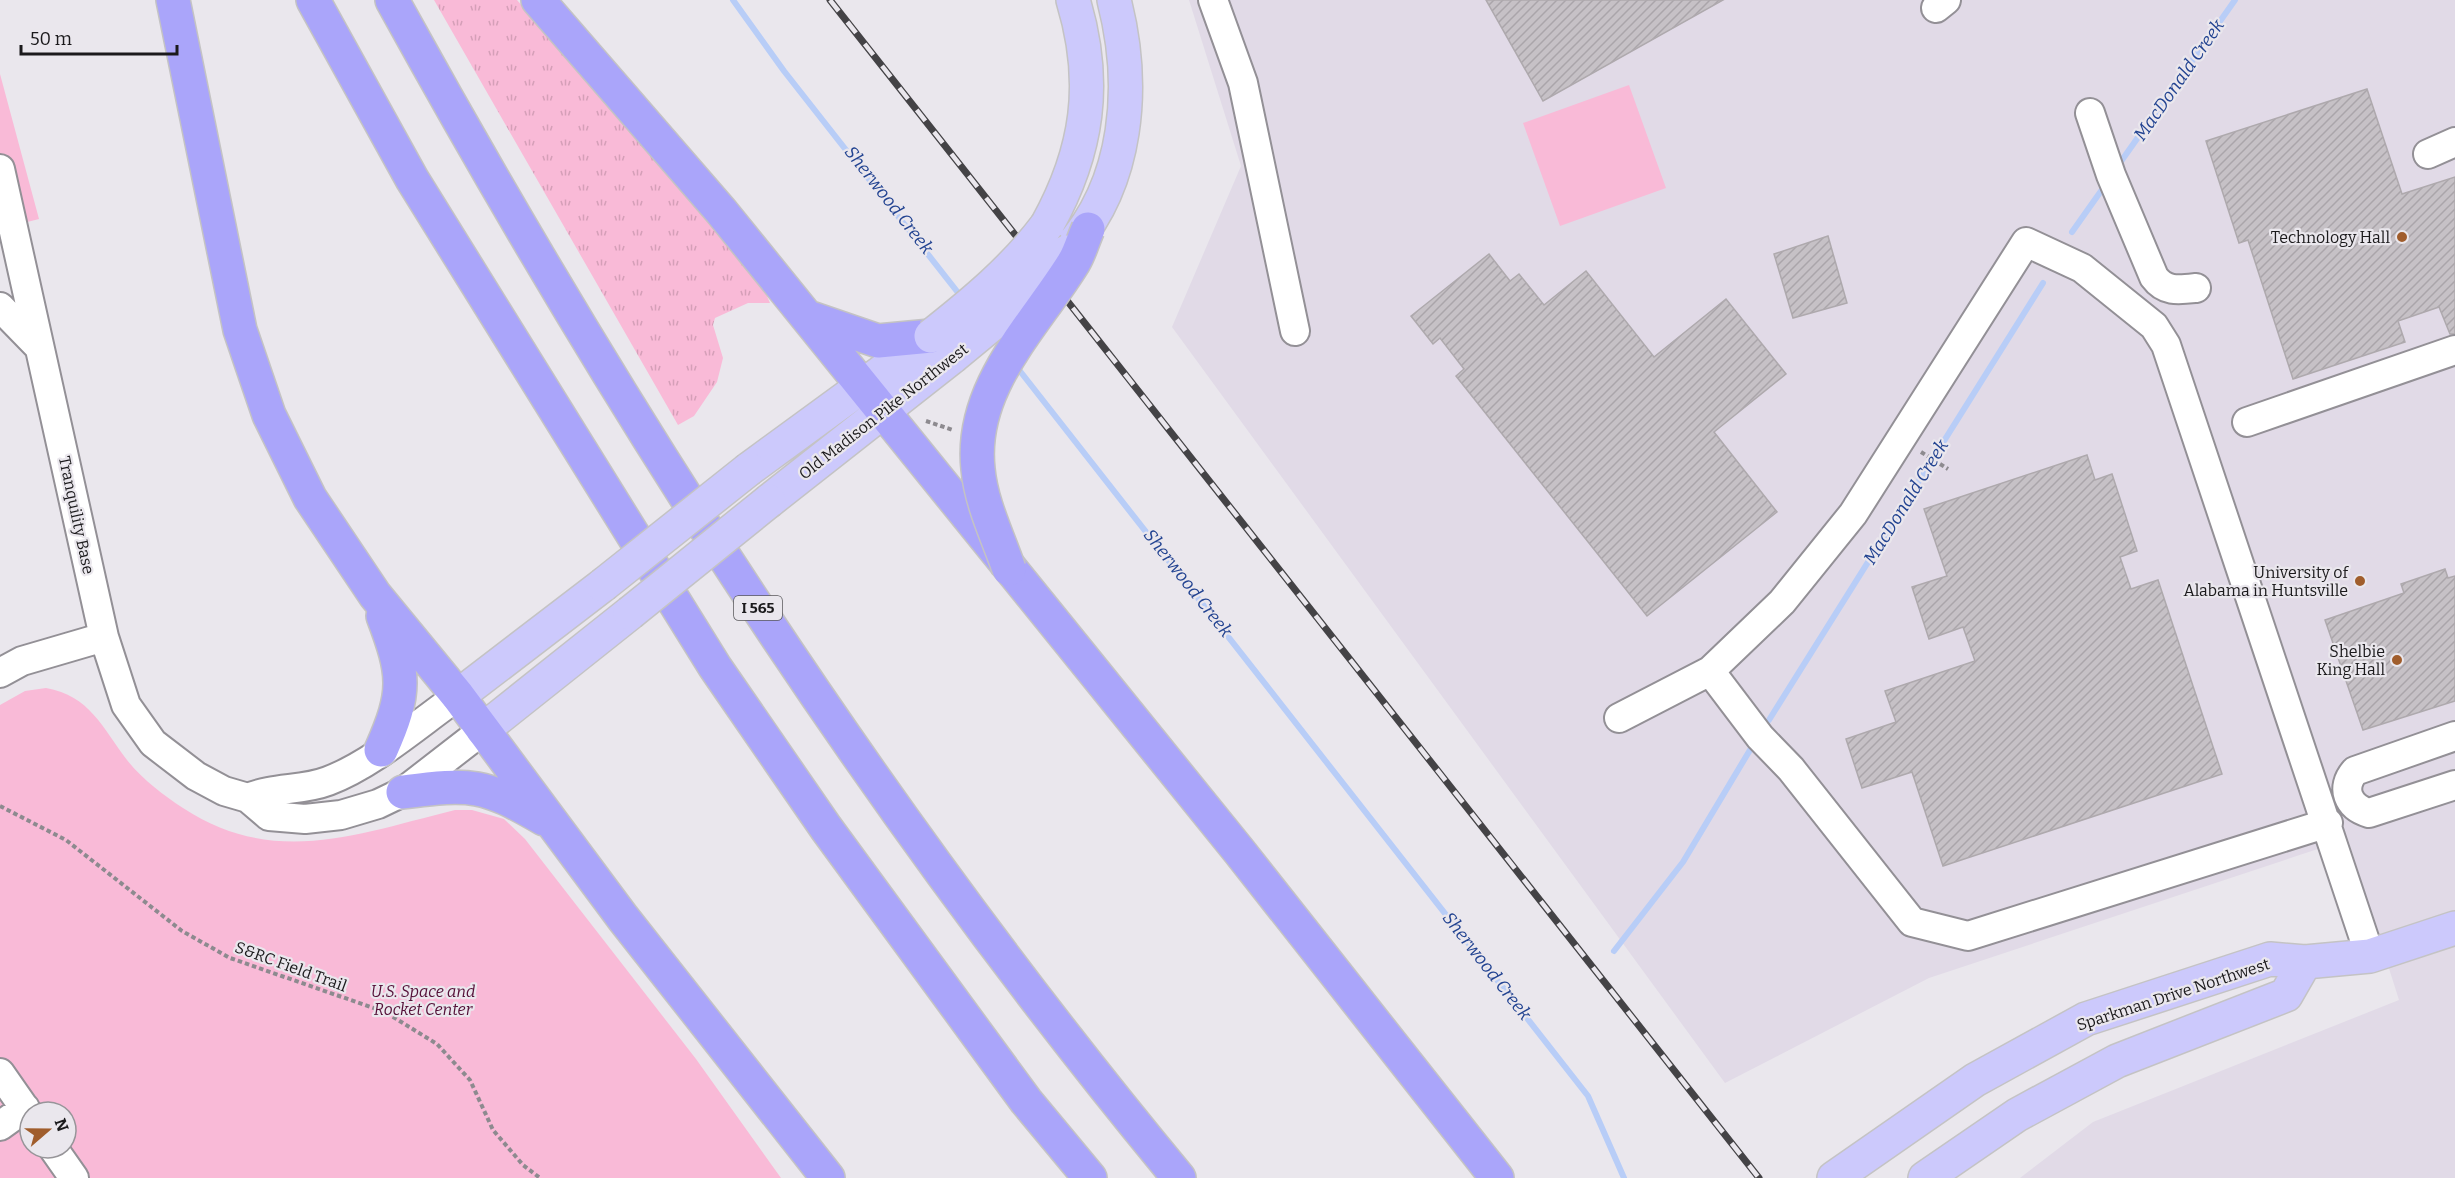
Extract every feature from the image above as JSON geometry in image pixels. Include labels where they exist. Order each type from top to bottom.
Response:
[{"type":"highway","points":[[172,0],[220,239],[254,375],[274,426],[299,478],[375,595],[458,696],[623,918],[828,1178]]},
{"type":"highway","points":[[313,0],[412,179],[716,667],[833,838],[1026,1101],[1090,1178]]},
{"type":"highway","name":"I 565","points":[[392,0],[597,357],[742,584],[827,710],[981,924],[1068,1039],[1179,1178]]},
{"type":"highway","points":[[538,0],[671,152],[806,316],[1239,851],[1497,1178]]},
{"type":"highway","points":[[1009,569],[982,492],[976,446],[980,424],[993,383],[1075,260],[1077,240]]},
{"type":"highway","points":[[806,316],[848,333],[878,341],[942,347]]},
{"type":"highway","points":[[375,595],[396,651],[402,679],[400,698],[381,750]]},
{"type":"highway","points":[[403,792],[456,785],[481,788],[508,798],[555,825]]},
{"type":"main road","name":"Old Madison Pike Northwest","points":[[483,730],[882,411],[942,347],[1047,225],[1071,176],[1084,129],[1087,93],[1085,50],[1073,0]]},
{"type":"main road","name":"Old Madison Pike Northwest","points":[[458,696],[749,469],[861,386],[942,347],[1032,291],[1077,240],[1109,183],[1123,129],[1126,71],[1114,0]]},
{"type":"main road","name":"Sparkman Drive Northwest","points":[[1834,1178],[1975,1080],[2086,1019],[2270,959],[2304,963],[2370,956],[2455,928]]},
{"type":"main road","name":"Sparkman Drive Northwest","points":[[1925,1178],[2017,1115],[2117,1061],[2286,995],[2304,963]]},
{"type":"street","points":[[1213,0],[1243,83],[1295,331]]},
{"type":"street","points":[[2090,113],[2111,175],[2154,277],[2160,284],[2173,290],[2196,288]]},
{"type":"street","points":[[2428,154],[2455,142]]},
{"type":"street","name":"Tranquility Base","points":[[0,169],[8,242],[40,348],[104,637],[126,705],[153,743],[196,776],[224,791],[248,798],[269,816],[305,819],[341,815],[378,804],[403,792],[483,730]]},
{"type":"street","points":[[1619,718],[1710,671],[1782,602],[1853,514],[2026,242],[2082,268],[2154,326],[2166,345],[2328,823],[2370,956]]},
{"type":"street","points":[[0,307],[40,348]]},
{"type":"street","points":[[2247,422],[2455,350]]},
{"type":"street","points":[[0,674],[22,661],[104,637]]},
{"type":"street","points":[[1710,671],[1912,922],[1968,936],[2328,823]]},
{"type":"street","points":[[248,798],[267,790],[324,782],[349,772],[458,696]]},
{"type":"street","points":[[2455,736],[2355,771],[2348,779],[2347,789],[2350,801],[2356,810],[2369,813],[2455,785]]},
{"type":"street","points":[[0,1073],[19,1100]]},
{"type":"street","points":[[0,1126],[18,1117]]},
{"type":"street","points":[[61,1160],[74,1178]]},
{"type":"path","points":[[918,418],[957,432]]},
{"type":"path","points":[[1914,448],[1948,469]]},
{"type":"path","name":"S&RC Field Trail","points":[[0,806],[66,840],[182,931],[230,958],[384,1012],[437,1044],[470,1080],[493,1130],[523,1165],[540,1178]]},
{"type":"shaded area","points":[[1189,0],[2455,0],[2455,1178],[2020,1178],[2093,1122],[2399,1000],[2348,839],[1929,978],[1725,1083],[1172,327],[1241,166]]},
{"type":"green space","points":[[434,0],[517,0],[696,206],[766,294],[770,303],[748,303],[715,318],[713,325],[723,358],[717,382],[694,416],[678,425]]},
{"type":"green space","points":[[0,74],[39,219],[0,229]]},
{"type":"green space","points":[[1629,85],[1666,188],[1560,226],[1523,123]]},
{"type":"green space","name":"U.S. Space and Rocket Center","points":[[46,688],[74,698],[94,715],[133,767],[160,792],[183,808],[217,826],[251,837],[284,841],[350,836],[455,810],[472,810],[504,819],[525,839],[696,1059],[781,1178],[0,1178],[0,705],[25,691]]},
{"type":"building","points":[[1486,0],[1723,0],[1543,101]]},
{"type":"building","name":"Technology Hall","points":[[2367,89],[2402,194],[2455,177],[2455,334],[2450,334],[2439,307],[2398,321],[2405,342],[2293,379],[2248,240],[2239,243],[2206,141]]},
{"type":"building","points":[[1828,236],[1847,303],[1793,318],[1774,254]]},
{"type":"building","points":[[1489,254],[1510,281],[1519,274],[1544,305],[1586,271],[1654,357],[1726,299],[1786,374],[1714,432],[1777,512],[1647,616],[1456,376],[1464,369],[1440,338],[1433,344],[1411,316]]},
{"type":"building","points":[[2087,455],[2095,480],[2112,474],[2137,551],[2120,557],[2131,589],[2158,580],[2222,774],[1943,866],[1912,772],[1862,788],[1846,739],[1896,722],[1885,691],[1975,661],[1963,627],[1929,639],[1912,587],[1947,576],[1924,509]]},
{"type":"building","name":"Shelbie King Hall","points":[[2445,569],[2448,578],[2455,576],[2455,701],[2363,730],[2325,620],[2404,593],[2401,584]]},
{"type":"waterway","name":"Sherwood Creek","points":[[733,0],[784,71],[963,299]]},
{"type":"waterway","name":"MacDonald Creek","points":[[2122,160],[2235,0]]},
{"type":"waterway","points":[[2072,232],[2101,191]]},
{"type":"waterway","name":"MacDonald Creek","points":[[1769,720],[2043,283]]},
{"type":"waterway","name":"Sherwood Creek","points":[[1016,366],[1588,1096],[1624,1178]]},
{"type":"waterway","name":"MacDonald Creek","points":[[1614,951],[1683,862],[1750,750]]},
{"type":"railway","points":[[830,0],[1759,1178]]},
{"type":"place","name":"Technology Hall","points":[[2402,237]]},
{"type":"place","name":"University of Alabama in Huntsville","points":[[2360,581]]},
{"type":"place","name":"Shelbie King Hall","points":[[2397,660]]}]
